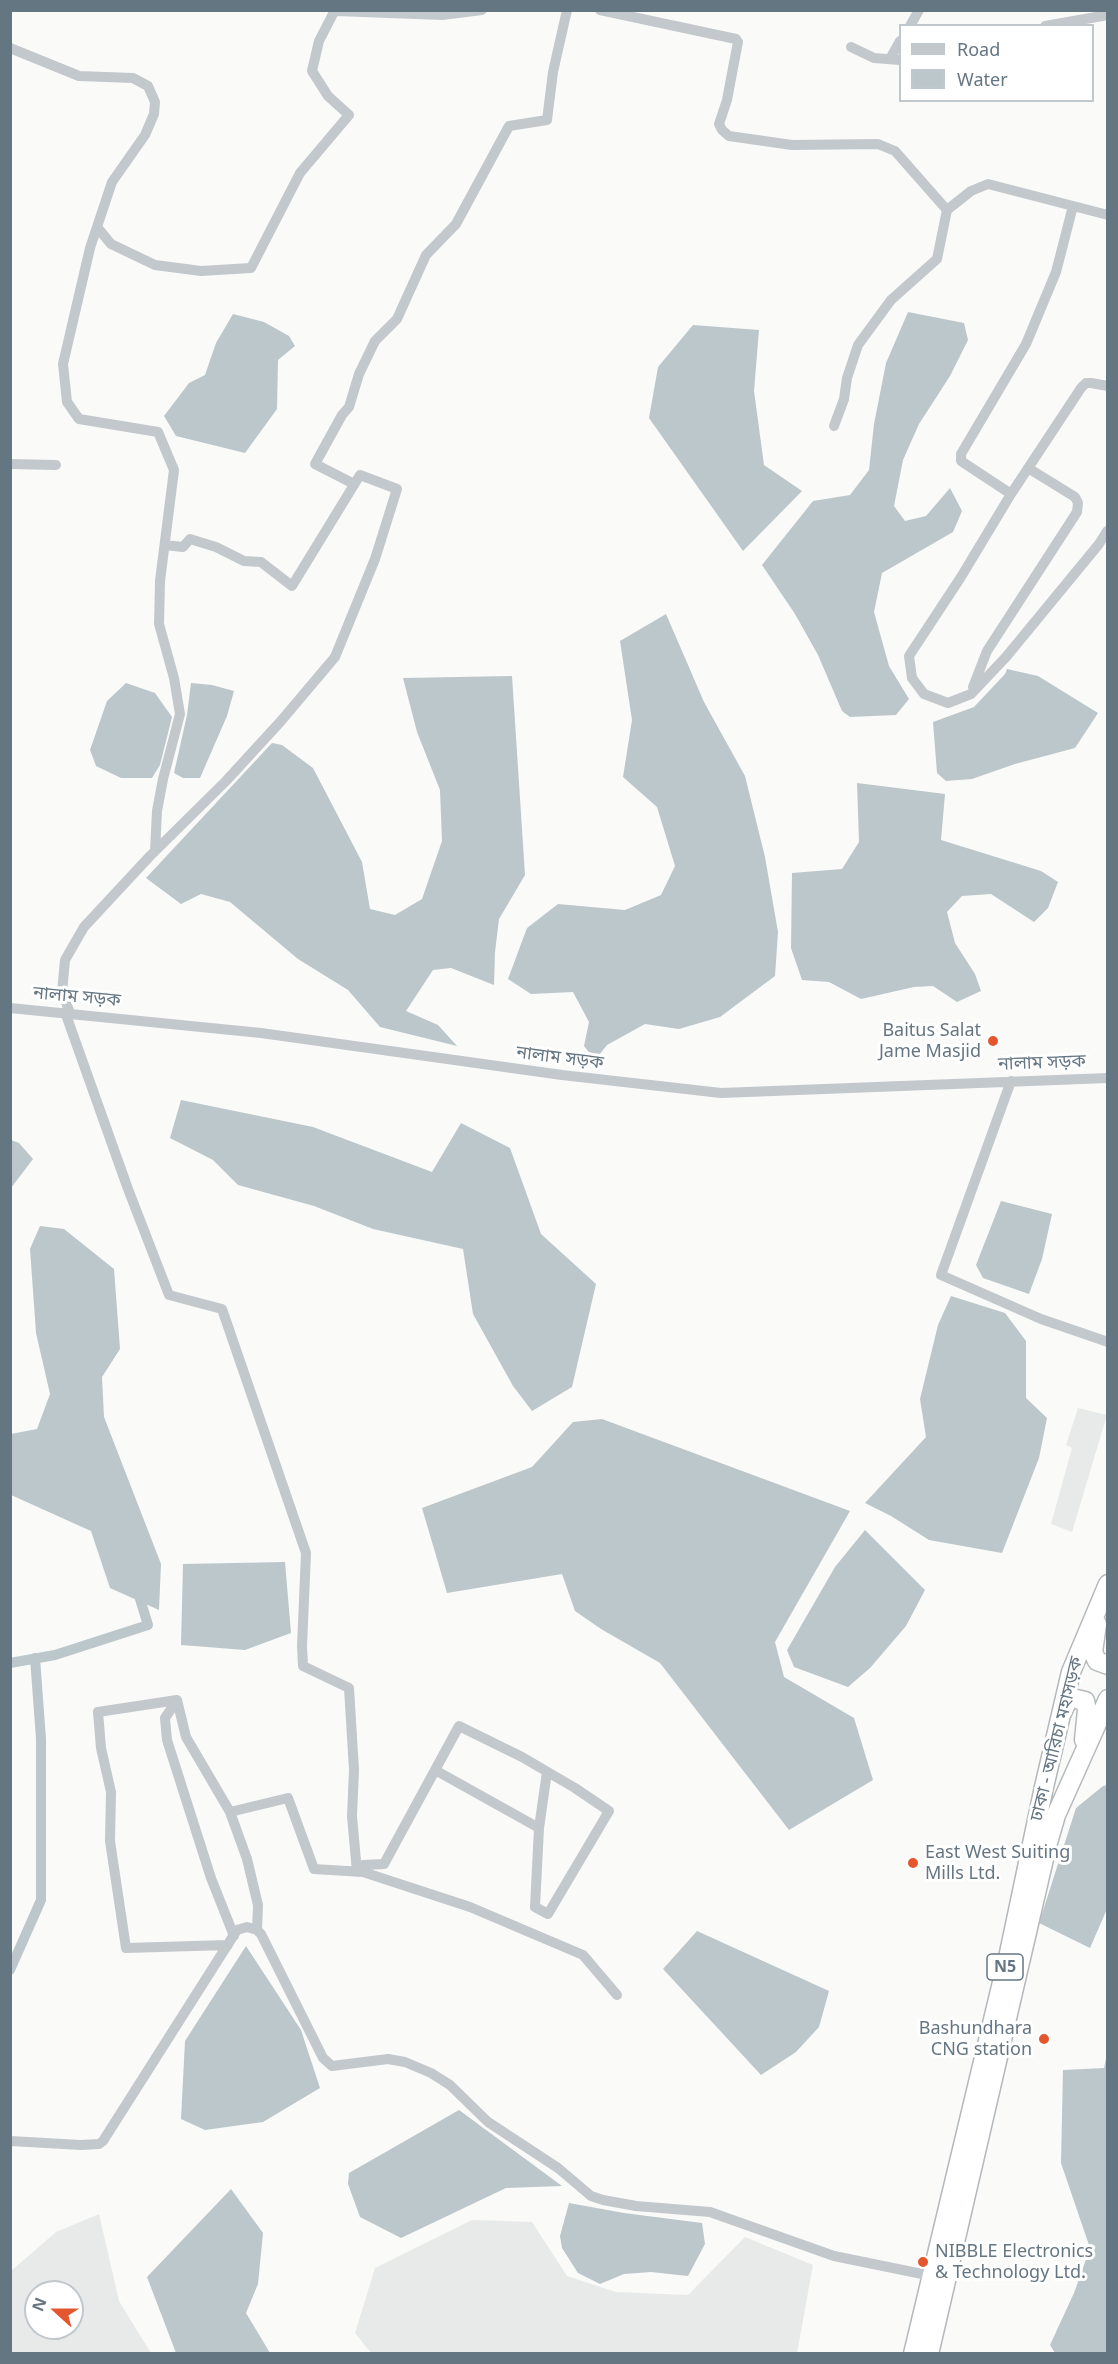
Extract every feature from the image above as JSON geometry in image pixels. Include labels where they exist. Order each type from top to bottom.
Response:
[{"type":"highway","points":[[1105,1592],[1093,1652],[1097,1661],[1107,1665]]},
{"type":"highway","name":"ঢাকা - আরিচা মহাসড়ক","points":[[913,2354],[1009,1953],[1061,1715],[1078,1651],[1105,1592]]},
{"type":"highway","points":[[1061,1715],[1067,1702],[1072,1698],[1085,1701],[1087,1710],[1082,1760]]},
{"type":"highway","name":"N5","points":[[929,2354],[1047,1846],[1056,1815],[1107,1699]]},
{"type":"street","points":[[97,227],[111,244],[155,265],[201,271],[251,268],[300,173],[349,115],[328,96],[312,71],[320,41],[336,11],[442,15],[482,10]]},
{"type":"street","points":[[354,484],[315,464],[342,415],[349,407],[359,374],[375,342],[397,319],[426,255],[456,224],[509,126],[547,120],[553,72],[567,10]]},
{"type":"street","points":[[600,10],[736,39],[738,42],[729,89],[719,124],[729,136],[792,145],[878,144],[895,151],[947,210]]},
{"type":"street","points":[[911,24],[919,10]]},
{"type":"street","points":[[1056,24],[1107,15]]},
{"type":"street","points":[[851,47],[874,58],[895,59]]},
{"type":"street","points":[[10,48],[79,76],[133,78],[148,86],[155,102],[154,114],[144,135],[112,182],[90,248],[63,364],[68,402],[79,419],[158,432],[174,470],[160,581],[159,624],[174,678],[180,714],[157,811],[155,851]]},
{"type":"street","points":[[834,426],[844,399],[858,345],[891,300],[937,260],[947,210],[971,191],[988,184],[1107,215]]},
{"type":"street","points":[[1011,494],[964,465],[961,461],[961,454],[1026,344],[1056,272],[1073,206]]},
{"type":"street","points":[[1107,386],[1086,383],[1081,388],[909,656],[912,678],[924,694],[948,703],[971,694],[1006,657],[1099,544],[1107,530]]},
{"type":"street","points":[[10,464],[56,465]]},
{"type":"street","points":[[971,694],[987,651],[1077,512],[1078,503],[1075,497],[1028,468]]},
{"type":"street","points":[[165,545],[183,548],[189,539],[216,547],[244,561],[261,562],[292,586],[360,475],[397,489],[375,559],[335,657],[226,781],[155,851],[84,927],[65,960],[62,992],[67,1013],[128,1189],[169,1295],[222,1309],[306,1552],[303,1666],[349,1688],[354,1770],[352,1816],[360,1872]]},
{"type":"street","name":"নালাম সড়ক","points":[[11,1008],[261,1033],[562,1075],[721,1093],[1107,1078]]},
{"type":"street","points":[[1011,1081],[941,1275],[1041,1319],[1107,1342]]},
{"type":"street","points":[[177,1700],[186,1737],[230,1812],[247,1859],[258,1905],[257,1930],[265,1941],[323,2058],[332,2066],[388,2059],[405,2062],[431,2073],[450,2085],[488,2122],[558,2168],[591,2196],[636,2206],[710,2212],[834,2256],[932,2276]]},
{"type":"street","points":[[177,1700],[165,1718],[167,1740],[231,1941]]},
{"type":"street","points":[[177,1700],[98,1712],[100,1748],[111,1792],[110,1841],[126,1948],[231,1941]]},
{"type":"street","points":[[360,1872],[363,1865],[384,1864],[459,1726],[547,1772],[609,1811],[548,1914],[535,1907],[539,1828],[547,1772]]},
{"type":"street","points":[[435,1770],[539,1828]]},
{"type":"street","points":[[230,1812],[288,1798],[314,1869],[360,1872],[470,1907],[583,1955],[617,1995]]},
{"type":"street","points":[[10,2140],[81,2145],[99,2144],[103,2141],[231,1941],[242,1927],[257,1930]]},
{"type":"shaded area","points":[[1078,1408],[1107,1415],[1072,1532],[1051,1524],[1072,1448],[1066,1445]]},
{"type":"shaded area","points":[[99,2214],[119,2301],[151,2353],[11,2353],[11,2271],[56,2232]]},
{"type":"shaded area","points":[[472,2220],[532,2222],[567,2276],[616,2292],[688,2295],[745,2237],[813,2265],[797,2353],[371,2353],[355,2333],[375,2268]]},
{"type":"water","points":[[908,312],[964,323],[968,340],[950,376],[919,424],[903,460],[894,506],[905,521],[926,516],[950,488],[962,511],[953,532],[882,573],[874,612],[889,666],[909,699],[896,715],[850,717],[842,711],[818,655],[795,614],[762,565],[813,501],[850,495],[869,470],[874,424],[886,363]]},
{"type":"water","points":[[233,314],[264,322],[289,336],[295,346],[278,360],[277,409],[245,453],[176,436],[164,416],[189,383],[205,375],[216,343]]},
{"type":"water","points":[[693,325],[759,330],[754,391],[764,465],[802,491],[743,551],[649,418],[658,367]]},
{"type":"water","points":[[666,614],[704,702],[745,776],[765,857],[778,932],[775,976],[720,1017],[679,1029],[645,1024],[607,1045],[595,1060],[584,1046],[589,1022],[573,992],[531,994],[508,979],[527,928],[558,904],[625,910],[661,895],[675,866],[657,807],[623,777],[632,720],[620,641]]},
{"type":"water","points":[[1007,669],[1038,676],[1098,713],[1075,748],[1015,764],[972,779],[946,781],[937,773],[933,722],[974,707]]},
{"type":"water","points":[[512,676],[525,875],[499,919],[494,985],[451,968],[433,970],[406,1011],[438,1025],[457,1046],[380,1027],[348,990],[298,959],[230,902],[201,894],[181,904],[146,878],[272,743],[282,745],[313,768],[362,862],[370,909],[395,915],[422,899],[442,841],[440,790],[417,732],[403,678]]},
{"type":"water","points":[[126,683],[155,693],[172,717],[160,765],[152,778],[121,778],[96,766],[90,750],[107,701]]},
{"type":"water","points":[[191,683],[212,685],[234,691],[227,716],[200,778],[183,778],[174,773],[187,715]]},
{"type":"water","points":[[857,783],[945,794],[941,840],[1041,871],[1058,882],[1048,908],[1034,922],[991,894],[962,896],[947,912],[955,943],[975,974],[981,991],[957,1002],[933,986],[914,987],[861,999],[829,982],[802,980],[791,948],[792,873],[842,869],[859,842]]},
{"type":"water","points":[[181,1100],[313,1127],[432,1172],[461,1123],[510,1148],[541,1234],[596,1284],[572,1387],[532,1411],[513,1386],[473,1314],[463,1249],[373,1229],[314,1206],[238,1185],[213,1160],[170,1138]]},
{"type":"water","points":[[11,1140],[19,1143],[33,1159],[11,1188]]},
{"type":"water","points":[[1001,1201],[1052,1214],[1042,1259],[1029,1294],[983,1278],[976,1265]]},
{"type":"water","points":[[40,1226],[64,1229],[114,1269],[120,1349],[102,1377],[104,1417],[161,1564],[159,1610],[110,1588],[91,1531],[11,1495],[11,1434],[37,1429],[50,1394],[36,1333],[30,1249]]},
{"type":"water","points":[[951,1296],[1005,1313],[1026,1341],[1026,1398],[1047,1418],[1039,1458],[1002,1553],[929,1540],[865,1503],[926,1437],[920,1399],[938,1325]]},
{"type":"water","points":[[602,1419],[850,1511],[775,1642],[784,1677],[854,1718],[873,1780],[789,1830],[660,1663],[575,1611],[562,1574],[447,1593],[422,1508],[532,1467],[573,1422]]},
{"type":"water","points":[[865,1530],[925,1590],[906,1626],[870,1668],[848,1687],[794,1667],[787,1650],[835,1567]]},
{"type":"water","points":[[285,1562],[291,1633],[245,1650],[181,1645],[183,1564]]},
{"type":"water","points":[[1107,1785],[1107,1909],[1090,1948],[1039,1923],[1076,1808]]},
{"type":"water","points":[[697,1931],[829,1991],[819,2027],[796,2052],[761,2075],[663,1969]]},
{"type":"water","points":[[246,1946],[301,2030],[320,2088],[263,2122],[205,2130],[181,2119],[185,2041]]},
{"type":"water","points":[[1107,2054],[1107,2353],[1055,2353],[1050,2345],[1074,2293],[1090,2248],[1061,2163],[1063,2070],[1104,2068]]},
{"type":"water","points":[[459,2110],[562,2186],[506,2188],[401,2238],[360,2217],[348,2184],[349,2173]]},
{"type":"water","points":[[231,2189],[263,2233],[258,2284],[246,2313],[270,2353],[176,2353],[147,2277]]},
{"type":"water","points":[[569,2203],[702,2223],[705,2244],[688,2276],[651,2272],[624,2274],[600,2284],[578,2273],[562,2248],[560,2236]]},
{"type":"waterway","points":[[10,1663],[55,1655],[148,1625],[137,1589]]},
{"type":"waterway","points":[[10,1970],[41,1900],[41,1739],[35,1658]]},
{"type":"place","name":"Baitus Salat Jame Masjid","points":[[993,1041]]},
{"type":"place","name":"East West Suiting Mills Ltd.","points":[[913,1863]]},
{"type":"place","name":"Bashundhara CNG station","points":[[1044,2039]]},
{"type":"place","name":"NIBBLE Electronics & Technology Ltd.","points":[[923,2262]]}]
